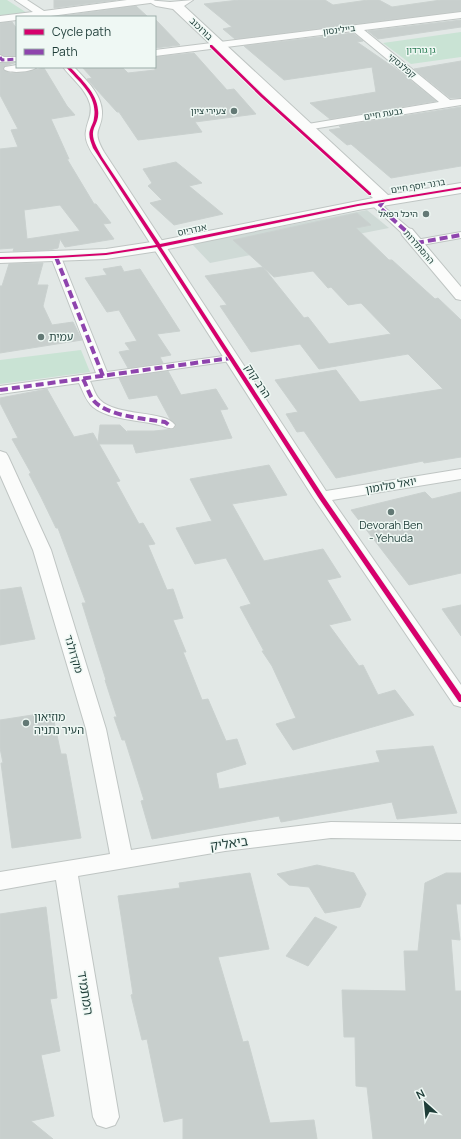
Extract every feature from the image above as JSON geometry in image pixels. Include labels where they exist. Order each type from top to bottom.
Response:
[{"type":"street","points":[[20,0],[43,14]]},
{"type":"street","points":[[26,16],[151,0],[160,4],[181,2]]},
{"type":"street","name":"בורוכוב","points":[[181,2],[218,46],[384,200]]},
{"type":"street","name":"ביילינסון","points":[[218,46],[461,15]]},
{"type":"street","points":[[0,19],[16,17]]},
{"type":"street","name":"קפלנסקי","points":[[355,28],[448,104]]},
{"type":"street","points":[[156,53],[218,46]]},
{"type":"street","points":[[0,57],[2,60],[16,59]]},
{"type":"street","points":[[9,69],[20,68]]},
{"type":"street","name":"הרב קוק","points":[[69,68],[91,93],[97,106],[97,117],[90,130],[92,141],[158,246],[321,497],[461,700]]},
{"type":"street","name":"גבעת חיים","points":[[306,127],[461,102]]},
{"type":"street","name":"ברנר יוסף חיים","points":[[384,200],[461,184]]},
{"type":"street","points":[[358,205],[370,194],[370,187]]},
{"type":"street","name":"ברנר יוסף חיים","points":[[384,200],[461,188]]},
{"type":"street","name":"אנדריוס","points":[[0,258],[106,254],[158,246],[384,200]]},
{"type":"street","name":"ההסתדרות","points":[[384,200],[379,207],[407,232],[461,296]]},
{"type":"street","points":[[416,243],[461,235]]},
{"type":"street","points":[[56,257],[103,376]]},
{"type":"street","points":[[0,390],[231,358]]},
{"type":"street","points":[[83,379],[94,402],[100,407],[109,411],[165,422],[169,425]]},
{"type":"street","name":"מקדולנד","points":[[0,456],[42,550],[96,729],[122,859]]},
{"type":"street","name":"יואל סלומון","points":[[321,497],[461,474]]},
{"type":"street","name":"ביאליק","points":[[0,882],[122,859],[225,843],[331,830],[461,832]]},
{"type":"street","name":"המתמיד","points":[[66,869],[106,1117]]},
{"type":"shaded area","points":[[367,210],[389,228],[210,263],[192,244]]},
{"type":"green space","points":[[0,0],[7,0],[27,13],[0,16]]},
{"type":"green space","name":"גן גורדון","points":[[461,32],[461,57],[411,64],[383,43]]},
{"type":"green space","points":[[81,350],[90,372],[0,384],[0,360]]},
{"type":"building","points":[[54,0],[116,0],[54,8]]},
{"type":"building","points":[[239,0],[325,0],[333,5],[379,0],[392,7],[441,0],[461,0],[461,11],[235,39],[223,29],[232,27],[204,4]]},
{"type":"building","points":[[136,6],[147,16],[62,16]]},
{"type":"building","points":[[156,20],[180,45],[156,48]]},
{"type":"building","points":[[461,20],[461,27],[378,39],[368,31]]},
{"type":"building","points":[[12,22],[16,28],[16,56],[4,56],[0,54],[0,23]]},
{"type":"building","points":[[353,33],[363,41],[357,42],[399,71],[436,101],[330,119],[310,103],[376,92],[372,67],[284,80],[244,46]]},
{"type":"building","points":[[194,53],[227,90],[234,89],[256,114],[195,122],[202,132],[138,140],[119,112],[117,112],[87,79],[92,78],[83,68],[123,68],[128,73],[155,70],[156,57]]},
{"type":"building","points":[[461,61],[461,98],[450,98],[414,69]]},
{"type":"building","points":[[16,62],[5,66],[3,69],[10,73],[21,73],[44,68],[67,106],[75,115],[51,119],[69,159],[67,159],[94,204],[96,204],[111,223],[103,224],[114,239],[65,247],[60,239],[58,248],[49,250],[13,251],[14,248],[0,249],[0,149],[18,147],[11,130],[18,129],[0,95],[0,63]],"holes":[[[60,205],[80,231],[27,239],[24,210]]]},
{"type":"building","points":[[461,107],[461,166],[391,178],[351,144],[347,145],[329,130],[341,128],[339,126]]},
{"type":"building","points":[[176,162],[202,183],[189,186],[223,214],[174,225],[150,203],[162,200],[148,186],[152,183],[143,169]]},
{"type":"building","points":[[357,213],[371,225],[356,228],[389,260],[392,260],[435,299],[438,298],[461,320],[461,457],[424,463],[423,461],[336,478],[304,431],[297,432],[286,414],[298,412],[275,380],[336,370],[360,402],[443,389],[408,354],[319,369],[300,344],[251,352],[220,306],[227,305],[205,276],[263,267],[233,240]],"holes":[[[263,267],[274,277],[313,271],[328,288],[331,287],[348,305],[361,303],[391,334],[329,344],[308,317],[304,318]]]},
{"type":"building","points":[[43,263],[37,285],[48,285],[43,306],[52,325],[73,322],[82,340],[0,353],[0,286],[2,286],[9,264]]},
{"type":"building","points":[[121,266],[124,272],[140,269],[180,331],[157,334],[171,355],[160,357],[163,363],[128,368],[119,352],[130,350],[125,343],[137,341],[119,310],[107,312],[85,278],[107,275],[103,269]]},
{"type":"building","points":[[168,371],[181,395],[216,389],[228,409],[220,410],[232,438],[136,453],[133,444],[99,444],[120,481],[116,482],[139,524],[143,523],[155,544],[148,545],[167,590],[173,589],[183,618],[173,620],[186,652],[183,652],[202,700],[208,699],[226,741],[237,739],[246,764],[216,773],[219,789],[380,762],[376,751],[433,746],[457,813],[397,819],[392,802],[281,822],[279,816],[152,839],[141,801],[144,800],[125,740],[122,740],[114,717],[117,717],[82,603],[86,603],[58,528],[56,528],[29,474],[31,473],[12,439],[18,438],[0,403],[0,398],[47,389],[74,437],[93,433],[98,442],[100,425],[120,425],[128,433],[127,431],[174,429],[176,425],[170,419],[157,395],[129,399],[119,378]]},
{"type":"building","points":[[269,465],[287,495],[232,504],[264,561],[323,549],[341,577],[327,580],[351,620],[329,625],[359,666],[363,665],[378,695],[395,690],[414,715],[293,750],[276,724],[296,718],[272,666],[262,651],[264,651],[240,607],[251,604],[226,558],[195,564],[176,528],[212,521],[190,479]]},
{"type":"building","points":[[425,492],[432,499],[461,492],[461,573],[409,585],[351,510]]},
{"type":"building","points":[[21,587],[35,639],[0,645],[0,590]]},
{"type":"building","points":[[461,605],[461,636],[442,609]]},
{"type":"building","points":[[52,712],[61,754],[66,754],[81,838],[12,848],[1,763],[3,763],[0,748],[0,720]]},
{"type":"building","points":[[317,865],[354,873],[366,894],[360,907],[325,913],[309,887],[289,885],[277,874]]},
{"type":"building","points":[[250,873],[269,949],[218,957],[243,1042],[248,1041],[270,1123],[314,1120],[317,1139],[183,1139],[183,1118],[164,1122],[147,1039],[142,1040],[131,995],[133,994],[118,896],[180,888],[179,883]]},
{"type":"building","points":[[446,873],[461,873],[461,904],[456,904],[460,940],[451,939],[455,991],[461,991],[461,1139],[373,1139],[367,1087],[356,1086],[355,1037],[344,1037],[342,990],[406,991],[404,951],[418,951],[425,883]]},
{"type":"building","points":[[46,907],[57,998],[50,999],[60,1051],[41,1055],[54,1116],[31,1121],[53,1139],[0,1139],[0,914]]},
{"type":"building","points":[[315,917],[337,927],[308,966],[286,956]]},
{"type":"marked path","points":[[0,57],[2,60],[16,59]]},
{"type":"marked path","points":[[384,200],[379,207],[407,232]]},
{"type":"marked path","points":[[416,243],[461,235]]},
{"type":"marked path","points":[[56,257],[103,376]]},
{"type":"marked path","points":[[0,390],[231,358]]},
{"type":"marked path","points":[[83,379],[94,401],[99,406],[116,413],[165,422],[169,425]]},
{"type":"cycle path","points":[[211,46],[262,96],[370,194]]},
{"type":"cycle path","points":[[69,68],[89,90],[96,104],[96,119],[91,130],[91,135],[95,148],[100,157],[321,497],[461,700]]},
{"type":"cycle path","points":[[0,258],[106,254],[158,246],[358,205],[461,188]]},
{"type":"place","name":"צעירי ציון","points":[[234,111]]},
{"type":"place","name":"היכל רפאל","points":[[426,214]]},
{"type":"place","name":"עמית","points":[[41,337]]},
{"type":"place","name":"Devorah Ben - Yehuda","points":[[391,512]]},
{"type":"place","name":"מוזיאון העיר נתניה","points":[[26,723]]}]
